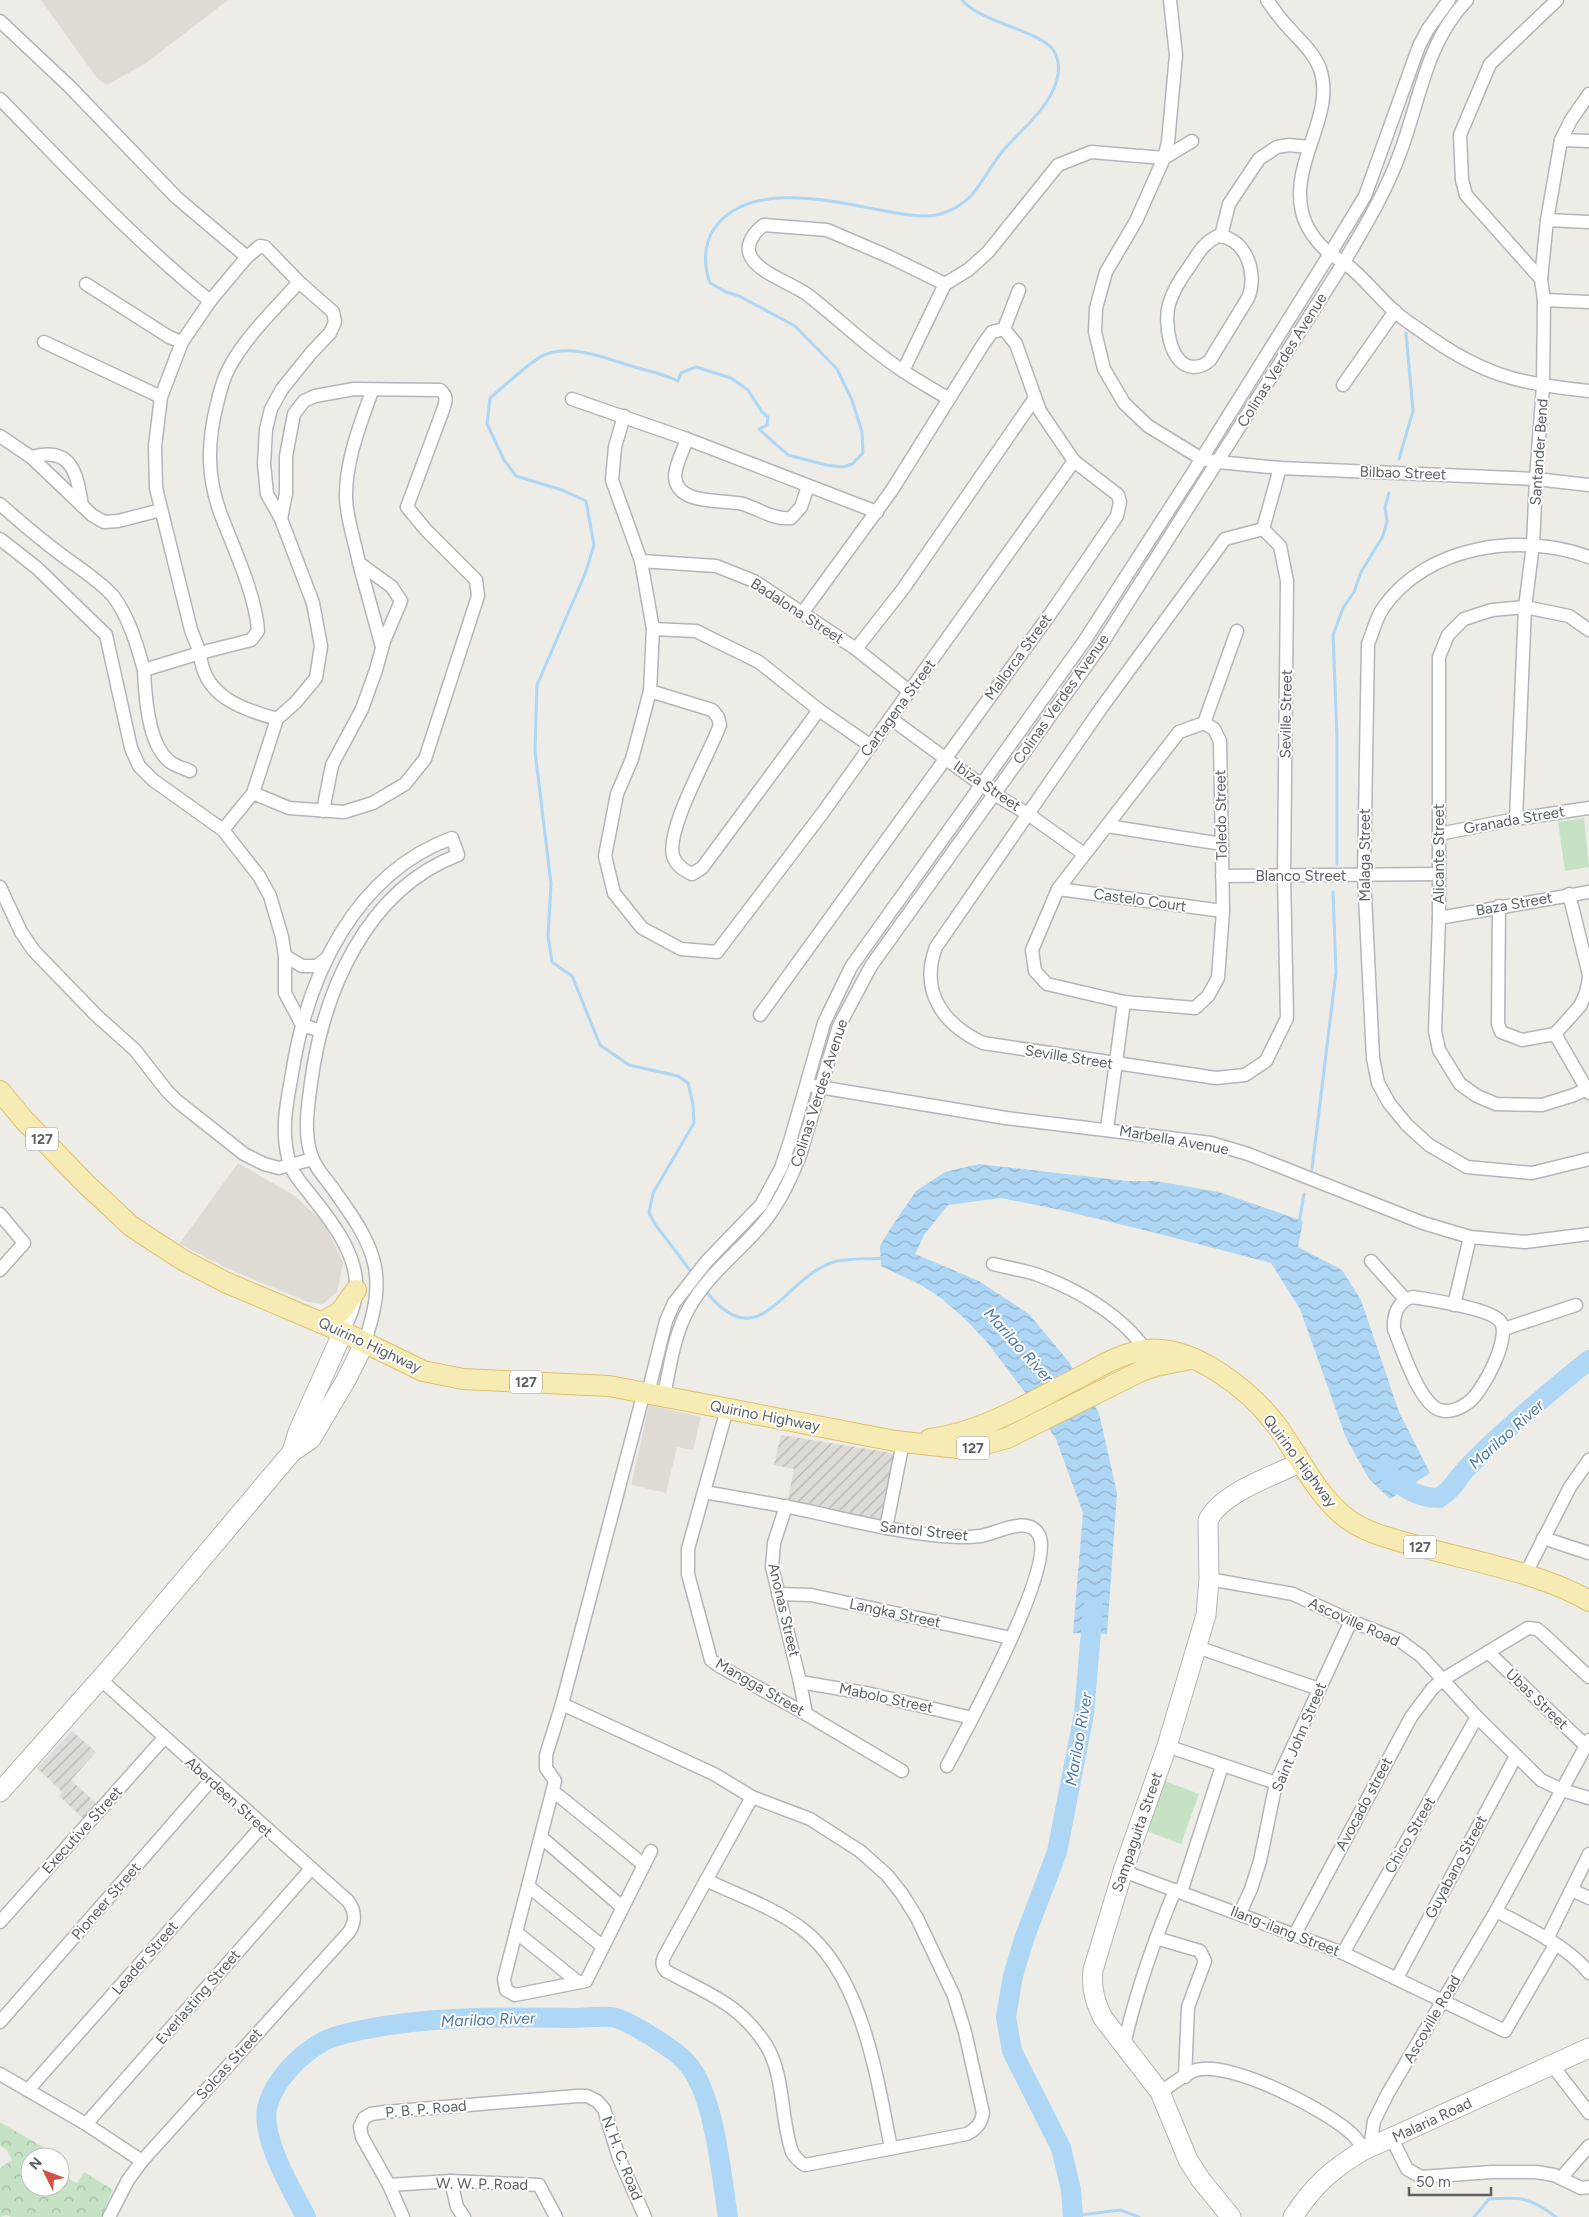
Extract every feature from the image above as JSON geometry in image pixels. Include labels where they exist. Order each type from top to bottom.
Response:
[{"type":"main road","name":"Quirino Highway","points":[[0,1091],[55,1153],[131,1226],[208,1274],[321,1322],[423,1371],[463,1379],[609,1386],[903,1442],[967,1449],[1007,1438],[1100,1393],[1151,1358]]},
{"type":"main road","points":[[321,1322],[340,1312],[356,1290]]},
{"type":"main road","name":"Quirino Highway","points":[[903,1442],[958,1434],[986,1424],[1121,1356],[1192,1359],[1219,1372],[1252,1400],[1277,1426],[1299,1463],[1325,1497],[1354,1524],[1402,1542],[1525,1575],[1554,1585],[1589,1601]]},
{"type":"street","points":[[1170,0],[1176,55],[1168,142],[1164,158],[1136,221],[1106,272],[1096,308],[1095,332],[1104,369],[1111,384],[1124,403],[1148,426],[1202,459]]},
{"type":"street","points":[[1268,0],[1281,19],[1311,53],[1320,67],[1324,84],[1324,98],[1309,147],[1300,186],[1302,212],[1312,233],[1330,253],[1344,262],[1395,312],[1450,352],[1483,369],[1519,381],[1543,386],[1589,391]]},
{"type":"street","name":"Colinas Verdes Avenue","points":[[652,1394],[666,1321],[683,1291],[711,1257],[761,1205],[781,1168],[824,1023],[850,967],[1085,640],[1202,459],[1330,253],[1365,196],[1419,46],[1432,23],[1449,0]]},
{"type":"street","name":"Colinas Verdes Avenue","points":[[652,1394],[681,1325],[694,1300],[722,1265],[759,1228],[772,1212],[800,1155],[838,1026],[871,966],[1099,648],[1344,262],[1381,200],[1400,153],[1430,54],[1447,24],[1467,0]]},
{"type":"street","points":[[1541,279],[1466,195],[1462,180],[1460,135],[1490,64],[1557,0]]},
{"type":"street","points":[[0,21],[69,86],[177,198],[247,257]]},
{"type":"street","name":"Santander Bend","points":[[1516,818],[1525,607],[1533,545],[1543,386],[1544,300],[1541,279],[1547,220],[1561,140],[1571,120],[1589,94]]},
{"type":"street","points":[[0,99],[94,196],[180,277],[210,301]]},
{"type":"street","points":[[1561,140],[1589,141]]},
{"type":"street","points":[[903,371],[945,284],[968,270],[988,252],[1058,165],[1091,152],[1164,158],[1192,141]]},
{"type":"street","points":[[1221,236],[1229,204],[1259,160],[1277,147],[1289,145],[1309,147]]},
{"type":"street","points":[[1547,220],[1589,222]]},
{"type":"street","points":[[945,284],[890,257],[827,230],[764,225],[752,237],[749,248],[750,257],[762,268],[806,294],[903,371],[949,399]]},
{"type":"street","points":[[1221,236],[1233,241],[1244,254],[1252,269],[1252,288],[1248,298],[1210,360],[1202,366],[1189,366],[1180,360],[1173,351],[1167,319],[1169,305],[1174,291],[1203,246],[1212,239],[1221,236]]},
{"type":"street","points":[[223,830],[253,793],[277,718],[296,702],[316,678],[321,646],[314,602],[281,519],[268,494],[264,464],[266,429],[271,409],[282,389],[311,353],[330,334],[335,322],[333,312],[298,282],[265,247],[257,247],[210,301],[182,342],[162,397],[155,446],[156,488],[191,630],[200,653],[201,667],[222,696],[235,705],[277,718]]},
{"type":"street","points":[[144,670],[251,640],[258,631],[258,620],[211,482],[210,437],[223,383],[229,368],[249,340],[298,282]]},
{"type":"street","points":[[86,284],[169,337],[182,342]]},
{"type":"street","points":[[803,612],[877,512],[992,332],[1004,329],[1019,290]]},
{"type":"street","points":[[1544,300],[1589,302]]},
{"type":"street","points":[[1343,385],[1395,312]]},
{"type":"street","name":"Mallorca Street","points":[[760,1015],[1053,610],[1117,516],[1120,502],[1118,495],[1074,461],[1040,411],[1016,344],[1004,329]]},
{"type":"street","points":[[44,342],[162,397]]},
{"type":"street","points":[[253,793],[289,808],[344,812],[373,803],[405,784],[416,773],[425,759],[478,596],[476,580],[426,530],[407,507],[443,410],[446,400],[444,393],[434,389],[372,391],[354,389],[314,396],[304,401],[294,414],[286,456],[286,493],[281,519]]},
{"type":"street","points":[[372,391],[359,428],[346,484],[348,516],[382,648]]},
{"type":"street","points":[[856,650],[903,589],[1034,398]]},
{"type":"street","points":[[572,399],[687,439],[877,512]]},
{"type":"street","points":[[624,416],[615,447],[612,480],[641,561],[653,629],[650,691],[712,710],[718,717],[720,725],[687,797],[675,831],[673,857],[684,871],[692,874],[702,868],[819,710]]},
{"type":"street","points":[[0,436],[31,457],[82,506],[104,522],[118,521],[139,514],[161,510]]},
{"type":"street","points":[[687,439],[675,475],[678,488],[691,497],[743,504],[782,519],[791,518],[801,508],[808,486]]},
{"type":"street","points":[[31,457],[44,454],[60,457],[66,462],[77,476],[82,506]]},
{"type":"street","name":"Bilbao Street","points":[[1202,459],[1280,468],[1536,478],[1589,485]]},
{"type":"street","name":"Cartagena Street","points":[[650,691],[632,759],[617,794],[605,856],[614,893],[642,928],[681,949],[717,952],[871,746],[1074,461]]},
{"type":"street","points":[[1263,529],[1280,468]]},
{"type":"street","points":[[0,504],[59,554],[94,579],[112,596],[120,608],[137,644],[144,670],[146,694],[157,747],[171,763],[190,771]]},
{"type":"street","name":"Seville Street","points":[[1263,529],[1280,546],[1287,581],[1284,876],[1287,1018],[1266,1061],[1245,1075],[1216,1078],[984,1043],[964,1034],[948,1020],[938,1005],[932,986],[931,972],[932,958],[936,947],[1102,707],[1225,539],[1263,529]]},
{"type":"street","points":[[0,539],[37,568],[106,635],[131,748],[140,766],[153,780],[223,830],[245,856],[270,896],[277,917],[285,956],[286,993],[302,1025],[321,1031]]},
{"type":"street","name":"Malaga Street","points":[[1589,557],[1533,545],[1467,550],[1438,562],[1411,578],[1383,609],[1368,644],[1364,876],[1373,1058],[1378,1083],[1389,1103],[1407,1125],[1429,1145],[1467,1167],[1532,1173],[1589,1159]]},
{"type":"street","name":"Badalona Street","points":[[641,561],[716,566],[754,581],[803,612],[856,650],[909,692]]},
{"type":"street","points":[[323,811],[332,766],[362,709],[382,648],[401,602],[392,587],[360,563]]},
{"type":"street","name":"Alicante Street","points":[[1588,1090],[1542,1105],[1496,1104],[1477,1096],[1455,1077],[1439,1050],[1435,1031],[1439,918],[1439,657],[1448,635],[1464,619],[1492,610],[1525,607],[1569,616],[1589,630]]},
{"type":"street","points":[[653,629],[696,631],[758,662],[819,710],[871,746]]},
{"type":"street","points":[[1204,723],[1237,631]]},
{"type":"street","name":"Ibiza Street","points":[[890,718],[994,794],[1028,814],[1084,854]]},
{"type":"street","name":"Toledo Street","points":[[1204,723],[1214,729],[1220,741],[1222,844],[1222,911],[1218,978],[1208,996],[1195,1008],[1124,1002],[1047,984],[1035,971],[1032,950],[1058,889],[1179,732],[1204,723]]},
{"type":"street","name":"Granada Street","points":[[1439,834],[1516,818],[1589,808]]},
{"type":"street","points":[[1107,826],[1222,844]]},
{"type":"street","points":[[0,1792],[100,1679],[292,1452],[311,1439],[350,1374],[364,1344],[376,1306],[377,1281],[373,1258],[354,1219],[313,1160],[308,1142],[308,1118],[315,1059],[321,1031],[341,977],[367,927],[389,901],[414,879],[441,862],[458,855],[452,838],[414,857],[381,882],[353,914],[316,980],[302,1025],[294,1061],[285,1126],[286,1148],[290,1164],[337,1233],[351,1260],[356,1280],[356,1290],[353,1309],[298,1432],[292,1452]]},
{"type":"street","name":"Blanco Street","points":[[1222,876],[1439,874]]},
{"type":"street","points":[[0,887],[21,932],[34,951],[97,1016],[135,1050],[177,1101],[244,1154],[264,1164],[279,1168],[313,1160]]},
{"type":"street","name":"Castelo Court","points":[[1058,889],[1222,911]]},
{"type":"street","name":"Baza Street","points":[[1439,918],[1499,906],[1589,892]]},
{"type":"street","points":[[1499,906],[1498,1024],[1501,1032],[1522,1040],[1555,1034],[1580,1006],[1589,986],[1589,977],[1569,894]]},
{"type":"street","points":[[285,956],[306,966],[317,966],[327,958]]},
{"type":"street","points":[[1107,1129],[1124,1002]]},
{"type":"street","points":[[1555,1034],[1588,1090]]},
{"type":"street","name":"Marbella Avenue","points":[[806,1085],[1006,1118],[1211,1143],[1248,1154],[1423,1224],[1470,1237],[1525,1242],[1589,1234]]},
{"type":"street","points":[[787,1151],[800,1155]]},
{"type":"street","points":[[0,1214],[24,1243],[0,1270]]},
{"type":"street","points":[[1454,1305],[1470,1237]]},
{"type":"street","points":[[711,1257],[722,1265]]},
{"type":"street","points":[[1371,1260],[1405,1299]]},
{"type":"street","points":[[993,1264],[1036,1275],[1069,1289],[1108,1312],[1132,1333],[1151,1358]]},
{"type":"street","points":[[683,1291],[694,1300]]},
{"type":"street","points":[[1413,1297],[1454,1305],[1491,1315],[1500,1322],[1504,1329],[1499,1351],[1471,1401],[1460,1408],[1450,1411],[1440,1410],[1424,1396],[1394,1329],[1393,1319],[1396,1310],[1405,1299],[1413,1297]]},
{"type":"street","points":[[1504,1329],[1576,1305]]},
{"type":"street","points":[[651,1851],[586,1981],[515,1995],[510,1993],[504,1985],[555,1782],[546,1768],[546,1755],[652,1394]]},
{"type":"street","name":"Mangga Street","points":[[727,1409],[688,1549],[687,1562],[688,1574],[711,1660],[902,1771]]},
{"type":"street","points":[[886,1528],[903,1442]]},
{"type":"street","points":[[1525,1575],[1570,1487],[1589,1460]]},
{"type":"street","name":"Sampaguita Street","points":[[1231,2217],[1201,2180],[1188,2160],[1160,2092],[1100,2013],[1091,1983],[1093,1970],[1123,1871],[1167,1746],[1206,1615],[1209,1579],[1208,1520],[1212,1512],[1224,1500],[1299,1463]]},
{"type":"street","name":"Santol Street","points":[[704,1492],[786,1506],[886,1528],[963,1537],[996,1533],[1018,1526],[1032,1527],[1038,1533],[1042,1549],[1038,1571],[1030,1595],[972,1718],[946,1766]]},
{"type":"street","name":"Anonas Street","points":[[786,1506],[772,1556],[773,1578],[800,1682],[806,1714]]},
{"type":"street","points":[[1543,1538],[1589,1553]]},
{"type":"street","name":"Ascoville Road","points":[[1209,1579],[1292,1594],[1351,1621],[1399,1640],[1422,1656],[1477,1717],[1541,1780],[1562,1790],[1589,1798]]},
{"type":"street","name":"Langka Street","points":[[778,1594],[811,1595],[1011,1638]]},
{"type":"street","name":"Saint John Street","points":[[1240,1913],[1260,1862],[1276,1783],[1351,1621]]},
{"type":"street","points":[[1442,1680],[1521,1631],[1533,1628],[1542,1633],[1589,1677]]},
{"type":"street","points":[[1197,1647],[1319,1689]]},
{"type":"street","name":"Ubas Street","points":[[1488,1652],[1587,1743]]},
{"type":"street","name":"Aberdeen Street","points":[[100,1679],[310,1870],[348,1901],[355,1916]]},
{"type":"street","name":"Avocado street","points":[[1295,1934],[1411,1717],[1432,1689],[1442,1680]]},
{"type":"street","name":"Mabolo Street","points":[[800,1682],[871,1694],[972,1718]]},
{"type":"street","points":[[562,1704],[714,1774],[752,1797],[810,1819],[867,1856],[887,1875],[917,1918],[954,1996],[965,2032],[983,2114],[979,2126],[967,2134],[813,2165],[805,2165],[792,2152],[774,2062],[760,2036],[729,2005],[712,1994],[666,1971],[662,1961],[752,1797]]},
{"type":"street","name":"Chico Street","points":[[1343,1953],[1477,1717]]},
{"type":"street","name":"Executive Street","points":[[0,1922],[164,1738]]},
{"type":"street","name":"Ascoville Road","points":[[1367,2149],[1374,2122],[1388,2093],[1496,1911],[1587,1743]]},
{"type":"street","points":[[1167,1746],[1276,1783]]},
{"type":"street","name":"Guyabano Street","points":[[1397,1978],[1516,1756]]},
{"type":"street","points":[[1124,2045],[1133,2003],[1156,1938],[1178,1891],[1222,1766]]},
{"type":"street","name":"Pioneer Street","points":[[0,2022],[211,1780]]},
{"type":"street","points":[[553,1791],[644,1865]]},
{"type":"street","name":"Leader Street","points":[[28,2090],[262,1826]]},
{"type":"street","points":[[541,1837],[622,1906]]},
{"type":"street","points":[[1551,1942],[1589,1854]]},
{"type":"street","name":"Everlasting Street","points":[[86,2124],[310,1870]]},
{"type":"street","name":"Ilang-ilang Street","points":[[1123,1871],[1240,1913],[1343,1953],[1505,2031],[1551,1942]]},
{"type":"street","points":[[706,1880],[782,1916],[801,1928],[816,1942],[833,1964],[847,1987],[859,2014],[871,2054],[891,2148]]},
{"type":"street","points":[[528,1886],[602,1946]]},
{"type":"street","points":[[1572,1890],[1589,1898]]},
{"type":"street","points":[[1496,1911],[1551,1942],[1575,1958],[1589,1973]]},
{"type":"street","name":"Solcas Street","points":[[109,2217],[128,2180],[142,2161],[349,1932],[354,1925],[355,1916]]},
{"type":"street","points":[[516,1932],[578,1982]]},
{"type":"street","points":[[1156,1938],[1200,1951],[1205,1961],[1188,2007],[1185,2077]]},
{"type":"street","name":"Malaria Road","points":[[1293,2217],[1325,2176],[1339,2165],[1367,2149],[1589,2048]]},
{"type":"street","points":[[1552,2065],[1589,2112]]},
{"type":"street","points":[[1160,2092],[1196,2070],[1213,2069],[1253,2078],[1327,2117],[1352,2134],[1367,2149]]},
{"type":"street","points":[[0,2074],[86,2124],[142,2161]]},
{"type":"street","name":"P. B. P. Road","points":[[403,2217],[389,2185],[362,2137],[360,2127],[364,2118],[371,2114],[577,2096],[587,2096],[597,2101]]},
{"type":"street","name":"N. H. C. Road","points":[[597,2101],[604,2109],[619,2158],[645,2217]]},
{"type":"street","points":[[1392,2139],[1407,2169],[1421,2178],[1492,2172],[1536,2172],[1561,2178],[1573,2185],[1589,2187]]},
{"type":"street","points":[[1561,2178],[1589,2146]]},
{"type":"street","points":[[451,2181],[458,2207],[464,2217]]},
{"type":"street","name":"W. W. P. Road","points":[[389,2185],[451,2181],[539,2185],[556,2217]]},
{"type":"shaded area","points":[[41,0],[228,0],[146,63],[107,85],[98,79]]},
{"type":"shaded area","points":[[238,1163],[295,1196],[324,1223],[343,1262],[337,1292],[323,1304],[308,1302],[229,1269],[179,1244]]},
{"type":"shaded area","points":[[649,1405],[701,1417],[693,1450],[677,1447],[666,1493],[631,1485]]},
{"type":"shaded area","points":[[781,1435],[898,1454],[883,1521],[787,1503],[794,1469],[774,1465]]},
{"type":"shaded area","points":[[72,1731],[96,1752],[71,1780],[98,1805],[84,1819],[59,1796],[62,1792],[37,1768]]},
{"type":"green space","points":[[1584,818],[1589,867],[1565,871],[1558,822]]},
{"type":"green space","points":[[1165,1781],[1199,1794],[1181,1844],[1146,1831]]},
{"type":"green space","points":[[0,2122],[43,2147],[20,2147],[20,2197],[70,2197],[70,2179],[77,2183],[84,2172],[113,2190],[101,2217],[11,2217],[7,2215],[0,2217],[0,2168],[12,2160],[7,2150],[0,2146]]},
{"type":"water","points":[[979,1164],[1127,1181],[1155,1181],[1219,1192],[1303,1221],[1298,1247],[1342,1270],[1361,1300],[1399,1412],[1430,1473],[1390,1499],[1369,1479],[1346,1438],[1300,1309],[1271,1263],[1061,1210],[1001,1198],[948,1205],[924,1235],[915,1254],[979,1281],[1029,1314],[1069,1362],[1099,1413],[1117,1493],[1107,1634],[1073,1633],[1083,1513],[1056,1439],[1024,1391],[986,1341],[964,1318],[941,1298],[921,1285],[881,1266],[880,1246],[916,1191],[945,1172]]},
{"type":"waterway","points":[[692,1273],[655,1224],[649,1213],[653,1193],[694,1123],[693,1104],[688,1083],[678,1076],[629,1065],[600,1045],[572,976],[552,962],[548,936],[551,884],[535,751],[537,685],[585,574],[594,545],[586,501],[562,490],[516,476],[504,460],[487,424],[490,398],[532,362],[544,355],[555,352],[567,351],[591,354],[678,381],[681,373],[696,367],[731,378],[748,390],[762,412],[768,417],[767,425],[759,429],[788,455],[826,465],[843,467],[852,464],[863,453],[862,432],[852,400],[837,369],[795,326],[710,283],[706,263],[706,249],[710,235],[729,214],[747,204],[768,199],[815,199],[902,214],[926,216],[940,214],[952,209],[970,197],[1002,152],[1045,104],[1054,87],[1058,69],[1054,51],[1047,44],[1025,32],[983,15],[962,0]]},
{"type":"waterway","points":[[1399,459],[1413,411],[1406,333]]},
{"type":"waterway","points":[[1337,864],[1337,737],[1333,635],[1343,608],[1354,592],[1361,572],[1383,536],[1387,521],[1385,507],[1389,493]]},
{"type":"waterway","points":[[1312,1169],[1336,972],[1333,892]]},
{"type":"waterway","points":[[1299,1223],[1304,1194]]},
{"type":"waterway","points":[[705,1290],[724,1310],[741,1318],[756,1317],[770,1309],[814,1272],[831,1263],[851,1259],[885,1258]]},
{"type":"waterway","name":"Marilao River","points":[[1386,1470],[1397,1482],[1416,1494],[1439,1498],[1449,1490],[1466,1469],[1498,1437],[1589,1360]]},
{"type":"waterway","name":"Marilao River","points":[[1073,2217],[1071,2190],[1061,2148],[1012,2051],[1006,2017],[1013,1976],[1024,1939],[1057,1852],[1084,1714],[1093,1608]]},
{"type":"waterway","name":"Marilao River","points":[[306,2217],[279,2164],[273,2149],[266,2120],[267,2108],[275,2088],[281,2078],[297,2061],[324,2041],[372,2028],[446,2019],[521,2017],[616,2018],[633,2025],[681,2057],[696,2076],[704,2093],[715,2135],[728,2217]]},
{"type":"waterway","points":[[1474,2217],[1489,2199],[1510,2198],[1532,2202],[1556,2217]]},
{"type":"waterway","points":[[1073,2216],[1120,2210],[1139,2217]]}]
